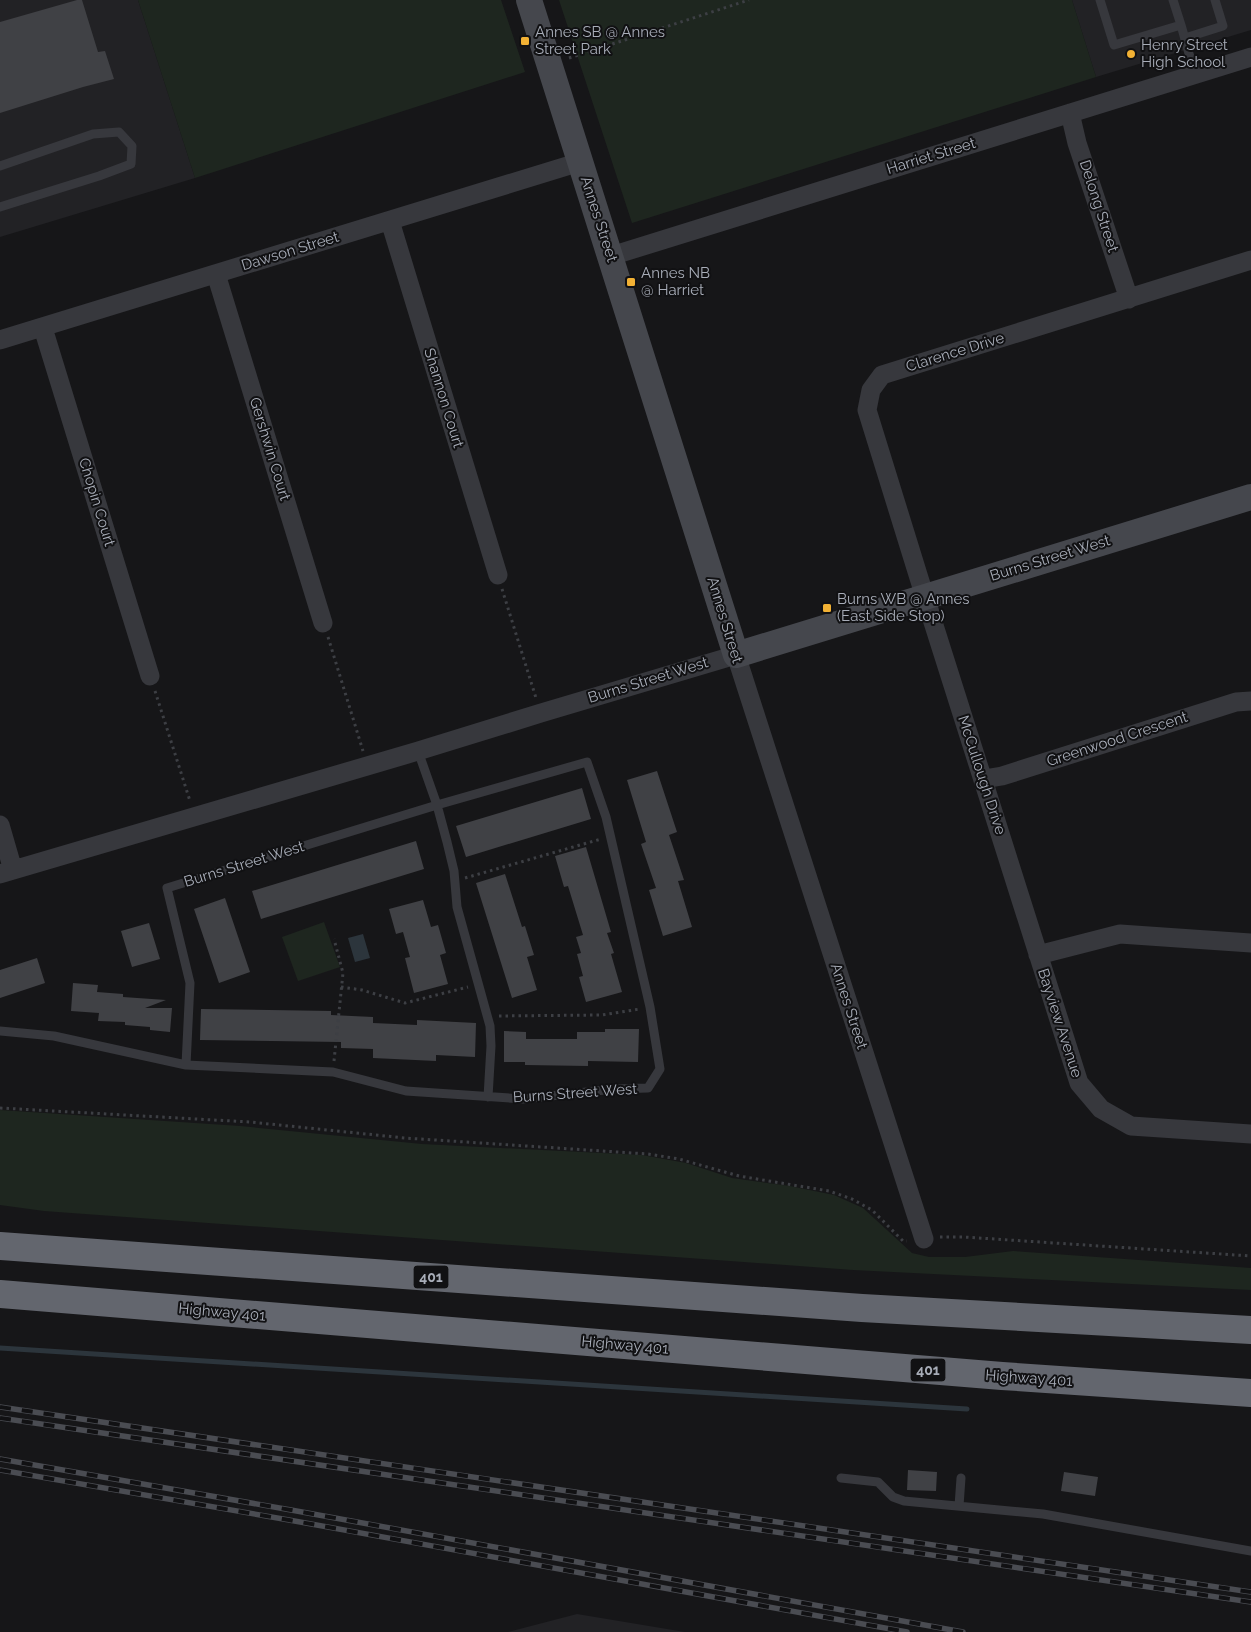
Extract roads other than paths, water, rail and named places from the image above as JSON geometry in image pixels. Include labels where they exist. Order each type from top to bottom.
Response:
[{"type":"highway","name":"401","points":[[0,1246],[862,1308],[1251,1330]]},
{"type":"highway","name":"Highway 401","points":[[0,1294],[993,1375],[1251,1393]]},
{"type":"street","name":"Annes Street","points":[[529,0],[736,655],[924,1239]]},
{"type":"street","name":"Harriet Street","points":[[611,256],[1251,57]]},
{"type":"street","name":"Delong Street","points":[[1070,113],[1129,299]]},
{"type":"street","name":"Dawson Street","points":[[0,340],[580,162]]},
{"type":"street","name":"Shannon Court","points":[[390,221],[498,575]]},
{"type":"street","name":"Clarence Drive","points":[[924,596],[867,410],[871,390],[882,375],[1251,260]]},
{"type":"street","name":"Gershwin Court","points":[[216,274],[323,623]]},
{"type":"street","name":"Chopin Court","points":[[44,328],[150,676]]},
{"type":"street","name":"Burns Street West","points":[[7,872],[736,655],[1251,496]]},
{"type":"street","name":"McCullough Drive","points":[[924,596],[984,779],[1038,955]]},
{"type":"street","name":"Greenwood Crescent","points":[[984,779],[1002,776],[1236,702],[1251,701]]},
{"type":"street","points":[[0,825],[7,872]]},
{"type":"street","points":[[1038,955],[1120,934],[1251,943]]},
{"type":"street","name":"Bayview Avenue","points":[[1038,955],[1079,1083],[1101,1109],[1131,1126],[1251,1134]]},
{"type":"lane","points":[[1100,0],[1114,45],[1181,25]]},
{"type":"lane","points":[[1173,0],[1195,74]]},
{"type":"lane","points":[[1184,38],[1223,26],[1215,0]]},
{"type":"lane","points":[[0,166],[93,134],[119,132],[132,146],[131,164],[0,207]]},
{"type":"lane","points":[[418,751],[437,805],[447,842],[454,881],[456,908],[490,1026],[491,1046],[488,1097]]},
{"type":"lane","name":"Burns Street West","points":[[0,1031],[54,1036],[186,1065],[333,1072],[406,1090],[523,1099],[614,1089],[648,1088],[660,1069],[650,1007],[611,836],[587,762],[437,805],[166,888],[190,983],[186,1065]]},
{"type":"lane","points":[[841,1478],[878,1482],[893,1498],[904,1502],[1042,1514],[1251,1551]]},
{"type":"lane","points":[[959,1506],[960,1478]]},
{"type":"waterway","points":[[0,1348],[967,1409]]},
{"type":"railway","points":[[0,1407],[1251,1592]]},
{"type":"railway","points":[[0,1418],[1251,1602]]},
{"type":"railway","points":[[0,1459],[963,1632]]},
{"type":"railway","points":[[0,1470],[289,1520],[907,1632]]},
{"type":"place","name":"Annes SB @ Annes Street Park","points":[[525,41]]},
{"type":"place","name":"Henry Street High School","points":[[1131,54]]},
{"type":"place","name":"Annes NB @ Harriet","points":[[631,282]]},
{"type":"place","name":"Burns WB @ Annes (East Side Stop)","points":[[827,608]]}]
